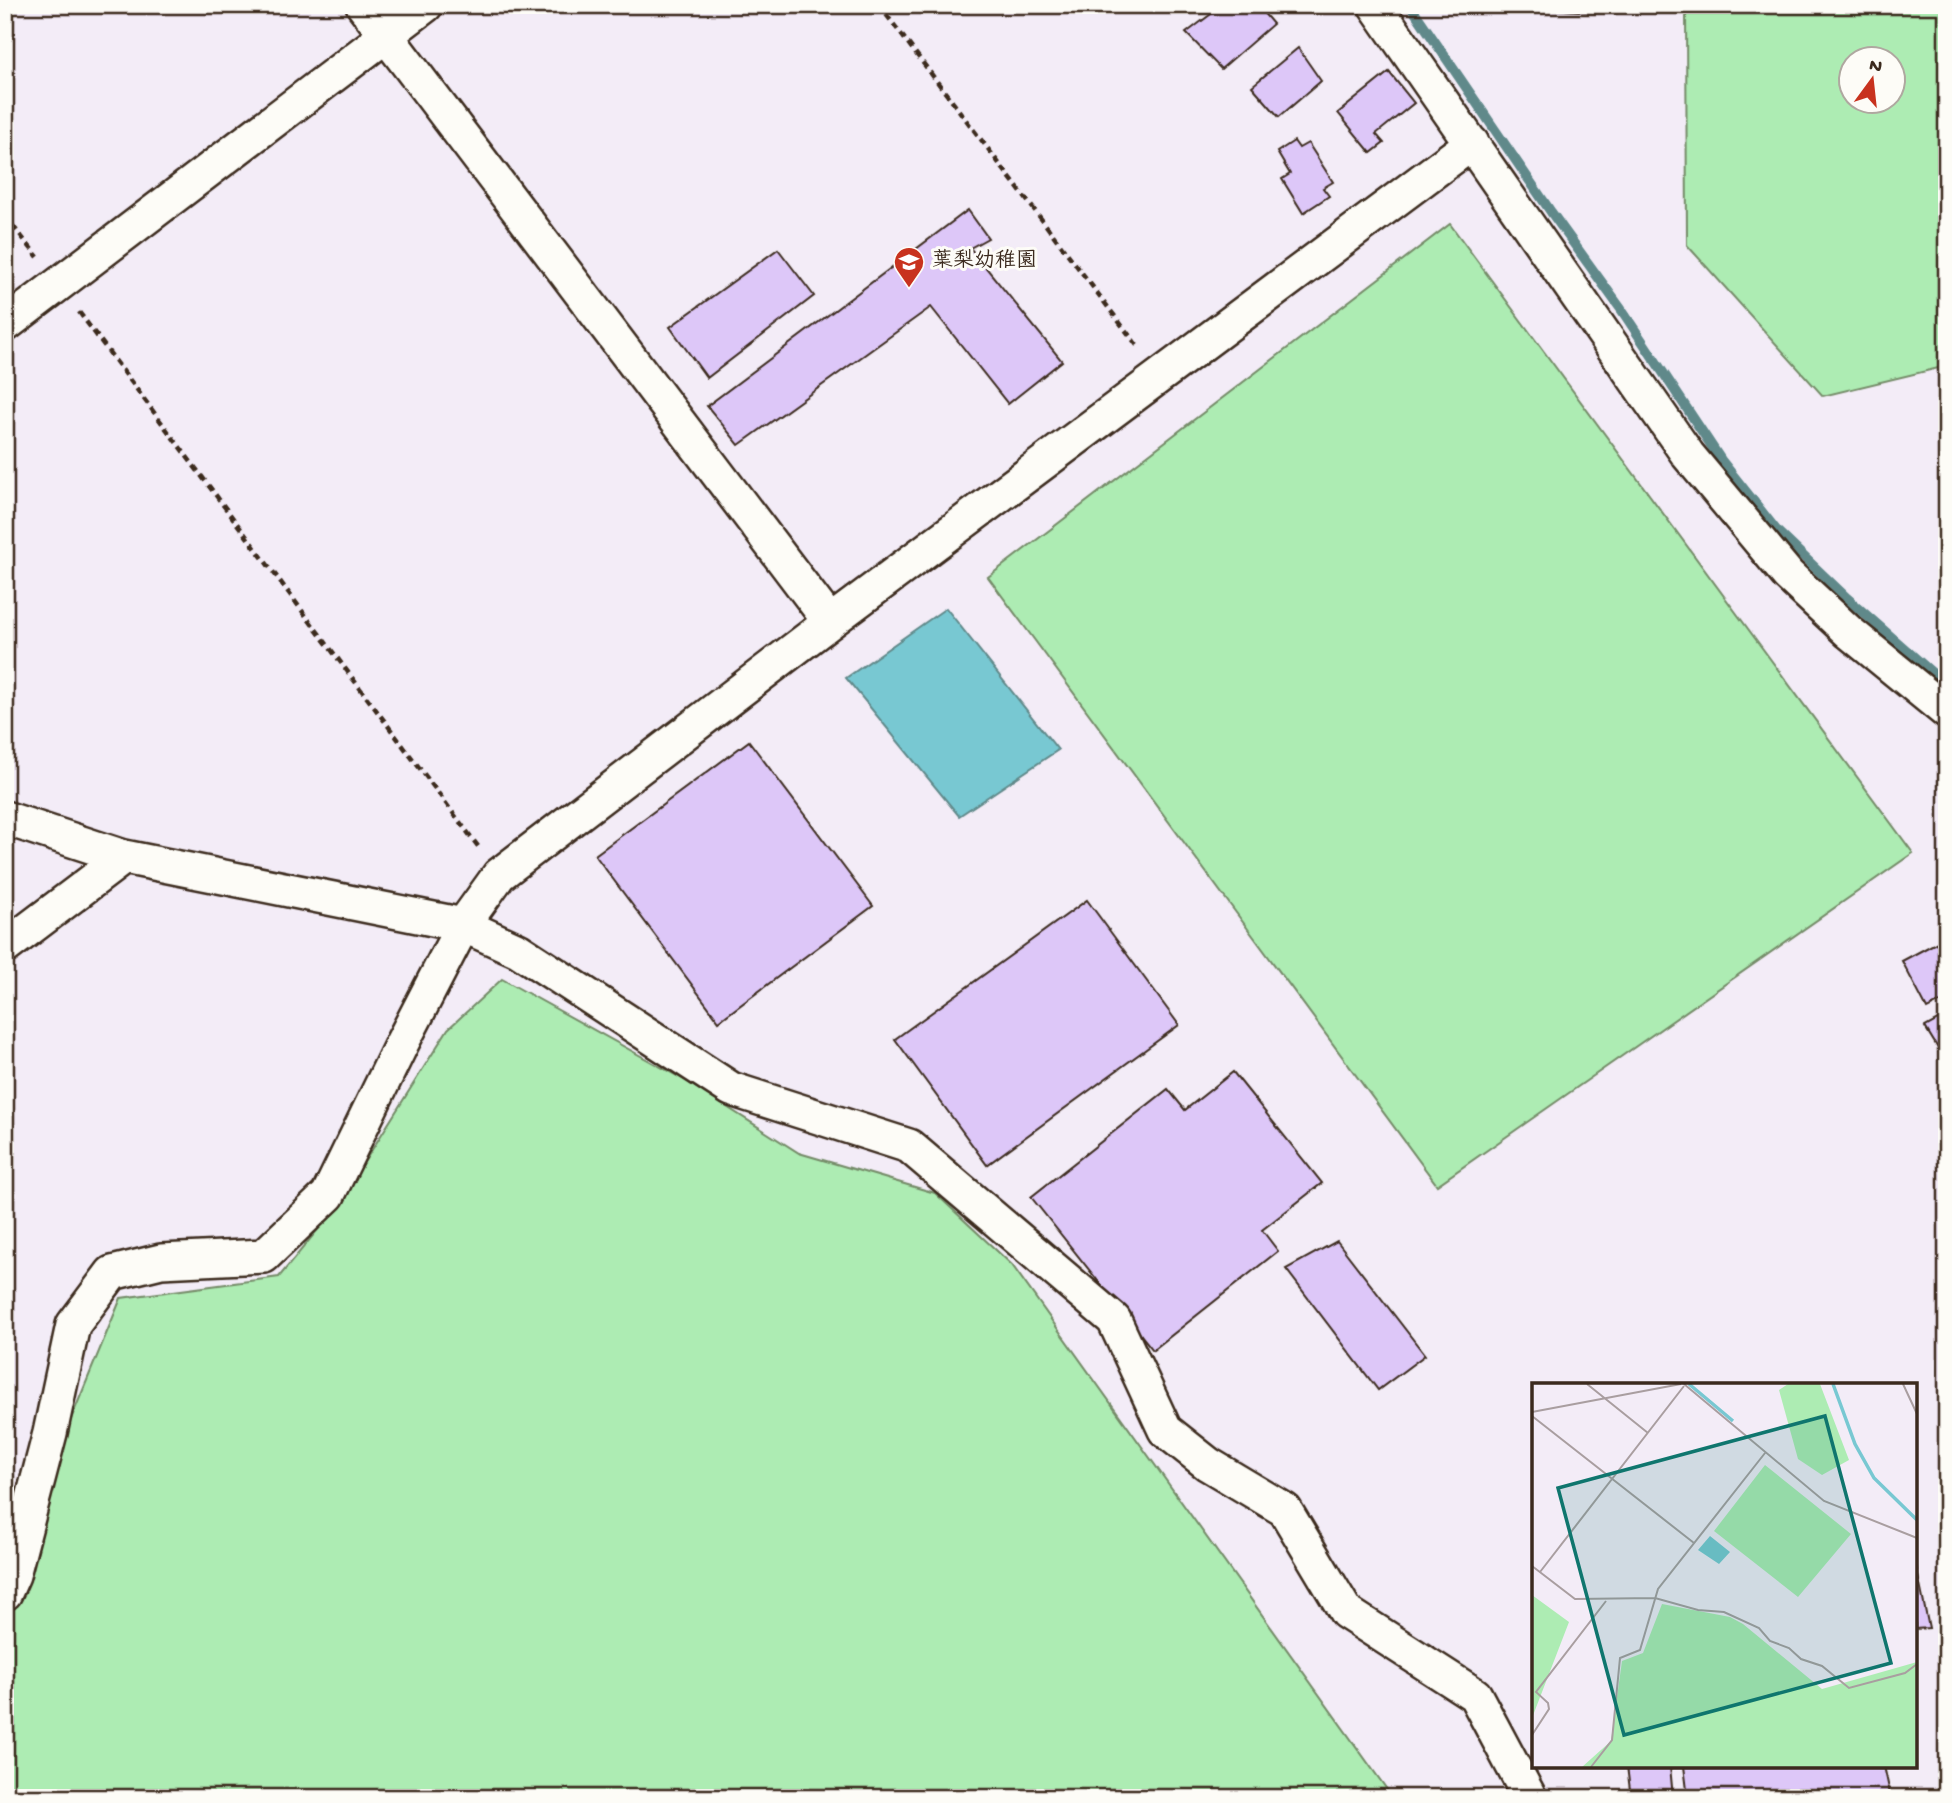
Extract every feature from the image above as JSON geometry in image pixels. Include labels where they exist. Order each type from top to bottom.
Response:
[{"type":"street","points":[[363,5],[830,622]]},
{"type":"street","points":[[5,325],[426,5]]},
{"type":"street","points":[[1375,5],[1688,455],[1788,575],[1849,632],[1947,712]]},
{"type":"street","points":[[5,1592],[13,1575],[50,1433],[73,1325],[112,1273],[161,1261],[264,1256],[328,1195],[463,925],[499,875],[830,622],[1472,143]]},
{"type":"street","points":[[5,818],[124,857],[463,925],[518,950],[731,1088],[909,1146],[1114,1320],[1165,1430],[1208,1464],[1285,1510],[1346,1612],[1475,1695],[1530,1798]]},
{"type":"street","points":[[5,947],[124,857]]},
{"type":"path","points":[[879,5],[1160,377]]},
{"type":"path","points":[[5,216],[59,284],[499,875]]},
{"type":"green space","points":[[1686,5],[1947,5],[1947,366],[1823,396],[1687,245]]},
{"type":"green space","points":[[1450,224],[1913,853],[1437,1185],[988,577]]},
{"type":"green space","points":[[502,979],[686,1081],[799,1153],[935,1193],[1012,1265],[1393,1798],[5,1798],[5,1579],[121,1298],[279,1277],[334,1210],[448,1029]]},
{"type":"water","points":[[946,608],[1058,750],[959,816],[846,678]]},
{"type":"building","points":[[1223,5],[1257,5],[1273,24],[1221,69],[1186,33]]},
{"type":"building","points":[[1547,5],[1617,5],[1617,13],[1547,9]]},
{"type":"building","points":[[1298,48],[1321,81],[1279,117],[1252,86]]},
{"type":"building","points":[[1389,72],[1414,103],[1376,134],[1384,143],[1371,153],[1338,113]]},
{"type":"building","points":[[1294,141],[1299,148],[1308,143],[1333,182],[1323,188],[1329,196],[1303,213],[1282,179],[1290,174],[1277,152]]},
{"type":"building","points":[[968,210],[988,238],[970,248],[1062,361],[1008,404],[931,307],[739,445],[707,406]]},
{"type":"building","points":[[778,249],[814,296],[707,378],[670,327]]},
{"type":"building","points":[[749,741],[873,906],[719,1021],[595,855]]},
{"type":"building","points":[[1087,900],[1179,1025],[987,1165],[895,1039]]},
{"type":"building","points":[[1947,937],[1947,999],[1927,1009],[1902,961]]},
{"type":"building","points":[[1947,1015],[1947,1063],[1925,1027]]},
{"type":"building","points":[[1233,1072],[1322,1183],[1262,1230],[1278,1251],[1153,1350],[1031,1197],[1168,1089],[1185,1110]]},
{"type":"building","points":[[1337,1241],[1425,1355],[1378,1390],[1286,1269]]},
{"type":"building","points":[[1947,1499],[1947,1535],[1942,1500]]},
{"type":"building","points":[[1917,1571],[1929,1628],[1917,1629]]},
{"type":"building","points":[[1627,1768],[1670,1768],[1673,1798],[1631,1798]]},
{"type":"building","points":[[1684,1768],[1884,1768],[1891,1798],[1688,1798]]},
{"type":"waterway","points":[[1410,5],[1551,212],[1621,309],[1721,460],[1777,531],[1847,598],[1947,686]]},
{"type":"place","name":"葉梨幼稚園","points":[[909,289]]}]
